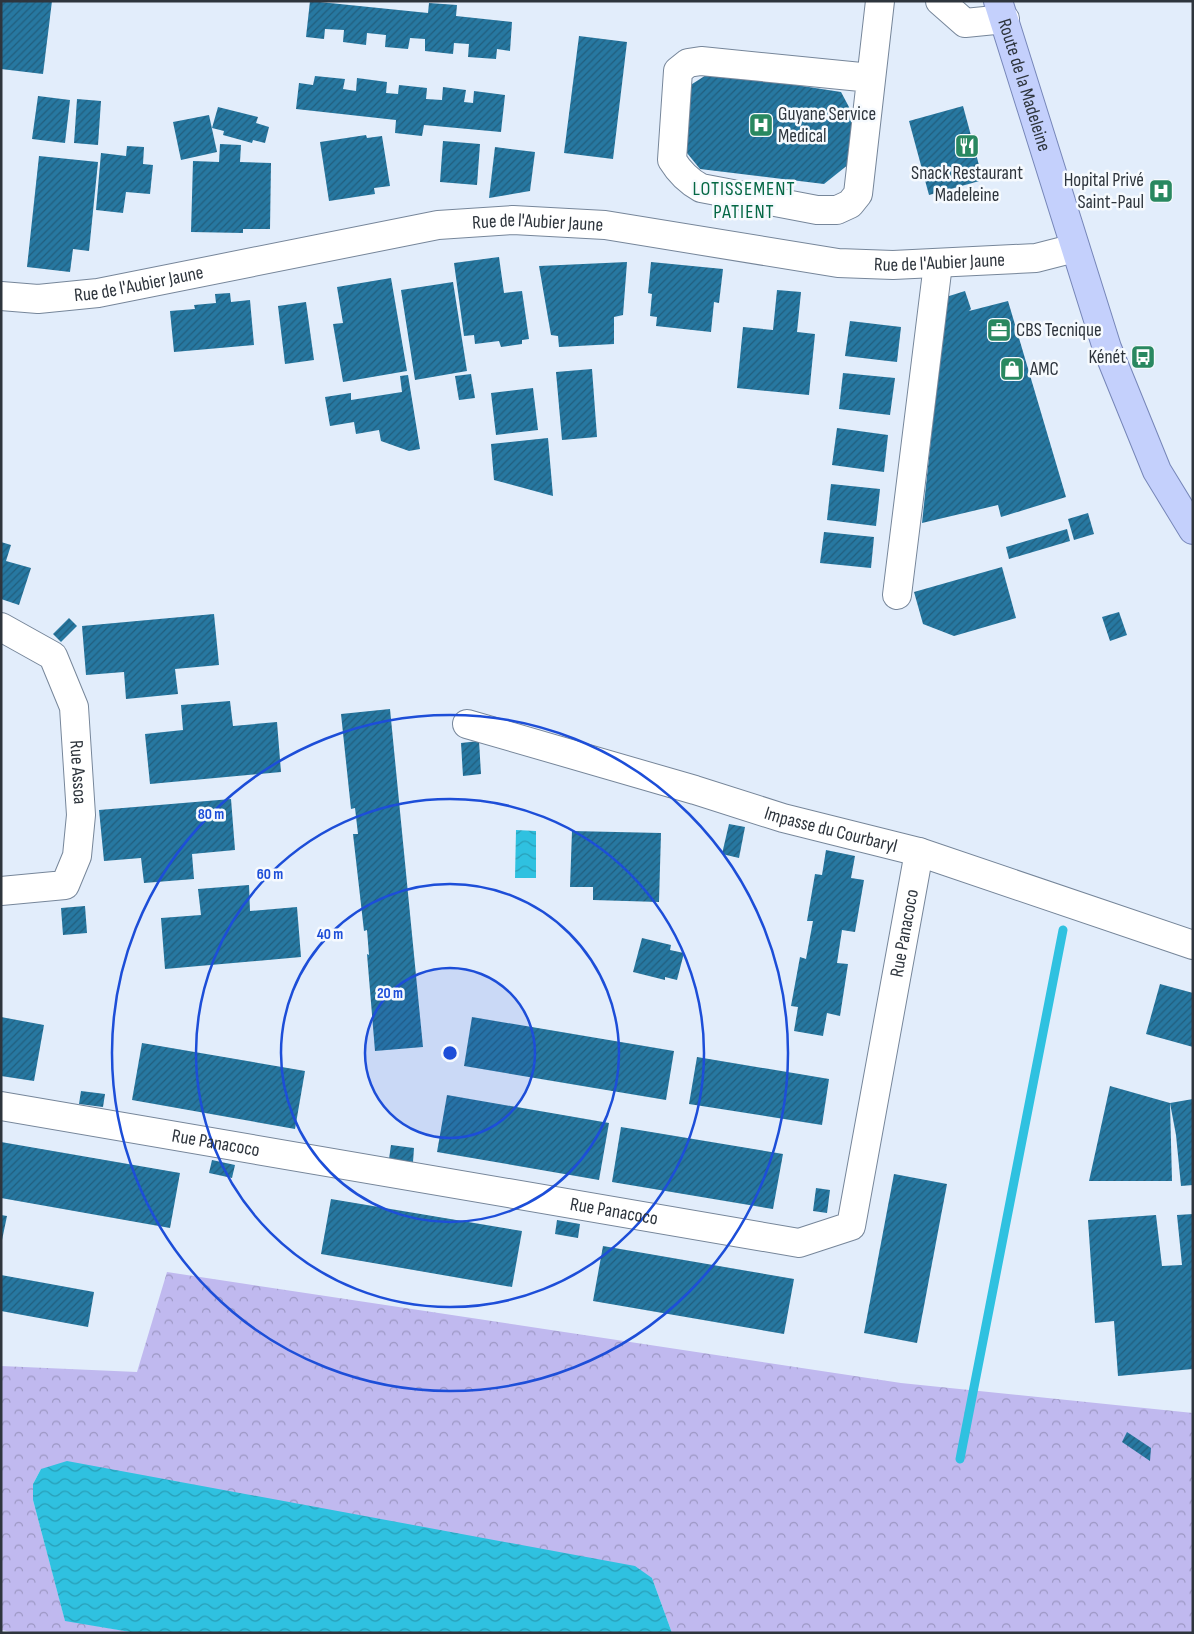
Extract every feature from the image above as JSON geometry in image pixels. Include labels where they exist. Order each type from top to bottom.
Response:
[{"type":"main road","name":"Route de la Madeleine","points":[[1001,10],[1107,348],[1157,470],[1193,530]]},
{"type":"street","points":[[871,78],[702,61],[688,63],[678,71],[672,160],[679,171],[690,182],[701,188],[817,210],[837,210],[850,204],[858,194],[880,1]]},
{"type":"street","points":[[940,1],[965,23],[1001,10]]},
{"type":"street","name":"Rue de l'Aubier Jaune","points":[[1,296],[38,299],[98,293],[438,225],[513,220],[605,225],[838,263],[938,264],[1036,258],[1075,248]]},
{"type":"street","points":[[897,595],[938,264]]},
{"type":"street","name":"Rue Assoa","points":[[1,627],[53,656],[74,707],[81,815],[77,856],[64,885],[1,892]]},
{"type":"street","name":"Impasse du Courbaryl","points":[[466,724],[695,790],[783,818],[918,852],[1193,945]]},
{"type":"street","name":"Rue Panacoco","points":[[1,1106],[798,1243],[851,1226],[918,852]]},
{"type":"green space","points":[[167,1272],[901,1383],[1193,1413],[1193,1633],[672,1633],[652,1578],[41,1469],[33,1484],[33,1500],[65,1620],[136,1633],[18,1633],[1,1630],[1,1366],[137,1372]]},
{"type":"water","points":[[516,830],[536,831],[536,878],[515,878]]},
{"type":"water","points":[[67,1461],[635,1566],[652,1578],[672,1633],[136,1633],[65,1621],[33,1500],[33,1484],[41,1469]]},
{"type":"building","points":[[1,1],[52,1],[43,74],[1,69]]},
{"type":"building","points":[[310,1],[428,13],[429,3],[457,5],[456,16],[512,22],[510,51],[497,49],[496,59],[468,57],[469,44],[454,43],[453,54],[425,51],[425,39],[410,38],[408,49],[385,47],[386,35],[367,33],[366,45],[343,42],[344,30],[325,29],[324,39],[306,37]]},
{"type":"building","points":[[579,36],[627,42],[613,159],[564,153]]},
{"type":"building","points":[[711,72],[841,92],[857,122],[854,160],[824,184],[700,169],[674,137],[678,93]]},
{"type":"building","points":[[315,76],[345,79],[343,89],[356,91],[357,78],[387,82],[386,93],[398,94],[399,85],[427,88],[426,99],[442,100],[443,87],[466,90],[464,102],[473,103],[474,91],[505,95],[501,132],[424,125],[422,136],[395,133],[396,120],[296,109],[299,83],[313,85]]},
{"type":"building","points":[[38,96],[70,100],[65,143],[32,139]]},
{"type":"building","points":[[77,99],[101,101],[98,145],[74,143]]},
{"type":"building","points":[[963,106],[983,180],[929,195],[909,121]]},
{"type":"building","points":[[218,107],[258,117],[256,123],[269,127],[265,143],[253,140],[252,143],[223,135],[224,131],[212,128]]},
{"type":"building","points":[[209,115],[217,152],[181,160],[173,122]]},
{"type":"building","points":[[366,135],[367,138],[382,136],[390,186],[374,188],[375,194],[329,201],[320,142]]},
{"type":"building","points":[[443,141],[480,144],[477,185],[440,182]]},
{"type":"building","points":[[220,144],[241,145],[240,162],[271,163],[270,229],[243,229],[243,233],[191,232],[193,161],[219,162]]},
{"type":"building","points":[[127,146],[144,147],[143,164],[153,165],[150,194],[126,192],[123,213],[96,210],[101,153],[126,156]]},
{"type":"building","points":[[495,147],[535,152],[530,191],[489,198]]},
{"type":"building","points":[[39,156],[98,162],[89,251],[73,249],[70,272],[27,267]]},
{"type":"building","points":[[499,257],[504,293],[522,291],[529,339],[522,340],[522,344],[501,347],[499,341],[475,344],[474,335],[464,336],[454,263]]},
{"type":"building","points":[[627,262],[623,315],[614,317],[614,344],[559,347],[558,336],[551,335],[539,266]]},
{"type":"building","points":[[651,262],[723,269],[719,303],[714,302],[711,332],[656,326],[657,317],[650,316],[652,294],[648,293]]},
{"type":"building","points":[[391,278],[407,371],[343,382],[333,324],[343,323],[337,287]]},
{"type":"building","points":[[453,282],[467,371],[415,380],[401,290]]},
{"type":"building","points":[[777,290],[801,292],[797,332],[815,334],[809,395],[737,388],[743,327],[773,330]]},
{"type":"building","points":[[965,291],[971,309],[969,311],[1008,301],[1066,497],[1001,517],[998,505],[922,523],[946,297]]},
{"type":"building","points":[[230,293],[231,302],[250,300],[254,345],[174,352],[170,311],[195,309],[194,305],[216,303],[215,294]]},
{"type":"building","points":[[306,302],[314,360],[285,364],[278,306]]},
{"type":"building","points":[[850,321],[901,327],[897,362],[845,356]]},
{"type":"building","points":[[592,369],[597,437],[562,440],[556,372]]},
{"type":"building","points":[[843,373],[895,378],[890,415],[839,409]]},
{"type":"building","points":[[471,374],[475,398],[459,400],[455,376]]},
{"type":"building","points":[[408,375],[420,449],[409,451],[381,441],[379,430],[356,434],[354,422],[330,426],[325,397],[351,393],[351,400],[402,392],[400,376]]},
{"type":"building","points":[[533,388],[538,430],[496,435],[491,393]]},
{"type":"building","points":[[837,428],[888,435],[884,472],[832,465]]},
{"type":"building","points":[[548,438],[553,496],[494,480],[491,444]]},
{"type":"building","points":[[831,484],[880,489],[876,526],[827,520]]},
{"type":"building","points":[[1088,513],[1094,534],[1074,540],[1068,519]]},
{"type":"building","points":[[1067,529],[1070,541],[1009,559],[1006,547]]},
{"type":"building","points":[[824,532],[874,537],[871,568],[820,563]]},
{"type":"building","points":[[1,542],[11,545],[6,561],[31,568],[19,605],[1,599]]},
{"type":"building","points":[[1002,567],[1016,618],[954,636],[923,624],[914,592]]},
{"type":"building","points":[[1119,612],[1127,635],[1110,641],[1102,617]]},
{"type":"building","points":[[214,614],[219,665],[175,669],[178,694],[126,699],[124,672],[86,675],[82,626]]},
{"type":"building","points":[[69,618],[77,626],[61,642],[53,634]]},
{"type":"building","points":[[230,701],[233,726],[277,722],[281,772],[150,784],[145,734],[183,730],[181,705]]},
{"type":"building","points":[[390,709],[423,1047],[375,1051],[367,954],[369,955],[367,930],[364,931],[353,834],[358,834],[355,808],[351,809],[341,714]]},
{"type":"building","points":[[479,741],[481,774],[463,776],[461,743]]},
{"type":"building","points":[[231,799],[235,850],[192,854],[194,879],[144,883],[141,858],[104,861],[99,810]]},
{"type":"building","points":[[729,824],[745,827],[739,858],[722,854]]},
{"type":"building","points":[[572,831],[661,833],[659,902],[593,900],[593,887],[570,887]]},
{"type":"building","points":[[826,850],[855,856],[851,878],[864,880],[855,932],[842,930],[837,963],[848,964],[840,1016],[827,1013],[823,1036],[794,1031],[798,1007],[791,1006],[800,957],[806,959],[813,921],[807,921],[815,874],[822,875]]},
{"type":"building","points":[[249,885],[250,911],[297,907],[301,957],[165,969],[161,918],[201,915],[198,889]]},
{"type":"building","points":[[85,906],[87,933],[63,935],[61,908]]},
{"type":"building","points":[[642,938],[671,945],[670,950],[684,953],[677,980],[665,977],[665,980],[633,972]]},
{"type":"building","points":[[1160,984],[1193,993],[1193,1047],[1146,1034]]},
{"type":"building","points":[[1,1017],[44,1025],[34,1081],[1,1076]]},
{"type":"building","points":[[472,1017],[674,1051],[666,1100],[464,1066]]},
{"type":"building","points":[[142,1043],[305,1071],[295,1129],[132,1100]]},
{"type":"building","points":[[697,1057],[829,1079],[822,1125],[689,1104]]},
{"type":"building","points":[[1110,1086],[1170,1103],[1172,1181],[1089,1181]]},
{"type":"building","points":[[81,1091],[105,1094],[103,1107],[79,1104]]},
{"type":"building","points":[[447,1095],[609,1123],[599,1180],[437,1152]]},
{"type":"building","points":[[1193,1099],[1193,1185],[1181,1186],[1176,1135],[1170,1103]]},
{"type":"building","points":[[621,1127],[783,1154],[773,1209],[612,1182]]},
{"type":"building","points":[[1,1142],[180,1173],[170,1228],[1,1198]]},
{"type":"building","points":[[391,1145],[414,1148],[413,1162],[389,1159]]},
{"type":"building","points":[[212,1160],[235,1165],[232,1178],[209,1173]]},
{"type":"building","points":[[894,1174],[947,1184],[917,1343],[864,1333]]},
{"type":"building","points":[[816,1188],[830,1190],[827,1213],[813,1211]]},
{"type":"building","points":[[331,1199],[522,1231],[512,1287],[321,1254]]},
{"type":"building","points":[[1193,1214],[1193,1369],[1118,1376],[1114,1321],[1095,1323],[1088,1220],[1156,1215],[1162,1266],[1182,1265],[1177,1215]]},
{"type":"building","points":[[1,1215],[7,1216],[2,1240],[1,1240]]},
{"type":"building","points":[[557,1220],[580,1224],[578,1238],[555,1234]]},
{"type":"building","points":[[603,1246],[794,1279],[784,1334],[593,1301]]},
{"type":"building","points":[[1,1275],[94,1292],[88,1327],[1,1311]]},
{"type":"building","points":[[1127,1432],[1151,1448],[1150,1461],[1122,1442]]},
{"type":"waterway","points":[[960,1459],[1063,930]]},
{"type":"place","name":"Guyane Service Medical","points":[[761,125]]},
{"type":"place","name":"Snack Restaurant Madeleine","points":[[967,146]]},
{"type":"place","name":"Hopital Privé Saint-Paul","points":[[1161,191]]},
{"type":"place","name":"CBS Tecnique","points":[[999,330]]},
{"type":"place","name":"Kénét","points":[[1143,357]]},
{"type":"place","name":"AMC","points":[[1012,369]]},
{"type":"district","name":"LOTISSEMENT PATIENT","points":[[744,200]]}]
